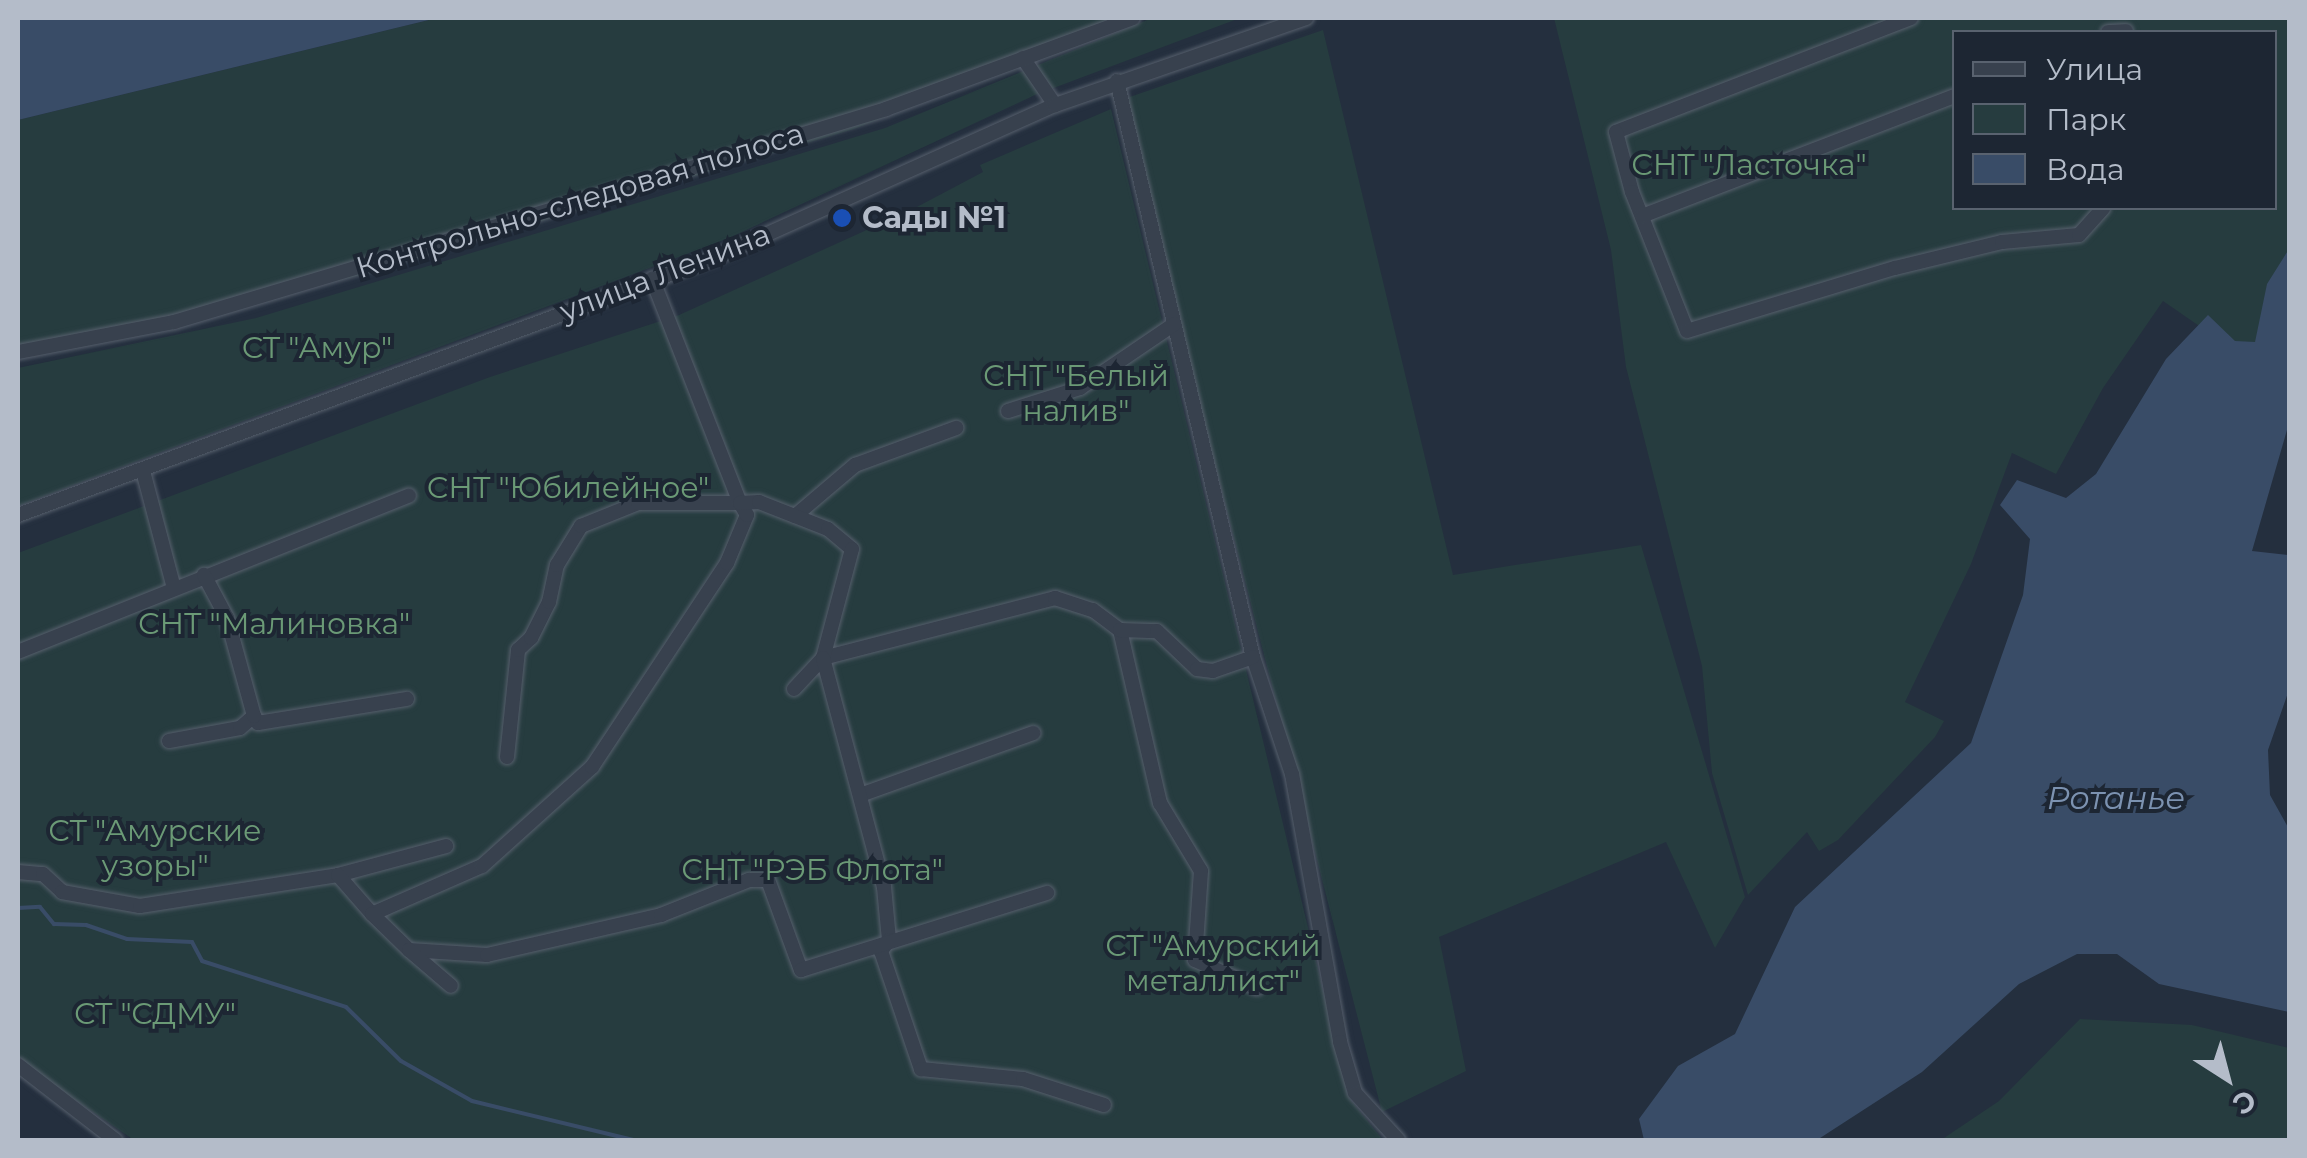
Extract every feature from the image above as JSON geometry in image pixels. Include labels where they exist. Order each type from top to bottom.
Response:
[{"type":"street","name":"Контрольно-следовая полоса","points":[[18,352],[174,322],[867,114],[1133,18]]},
{"type":"street","name":"улица Ленина","points":[[18,515],[714,258],[1055,105],[1306,18]]},
{"type":"street","points":[[1911,18],[1616,132],[1642,216],[1687,332],[1895,268],[2002,242],[2080,235],[2101,210]]},
{"type":"street","points":[[1023,58],[1055,105]]},
{"type":"street","points":[[1116,81],[1253,657],[1292,774],[1350,1076],[1355,1093],[1398,1140]]},
{"type":"street","points":[[1642,216],[1952,97]]},
{"type":"street","points":[[372,914],[482,866],[592,767],[727,564],[747,516],[734,472],[652,279]]},
{"type":"street","points":[[1008,411],[1080,388],[1174,324]]},
{"type":"street","points":[[795,516],[855,465],[956,428]]},
{"type":"street","points":[[143,471],[174,588]]},
{"type":"street","points":[[18,652],[409,496]]},
{"type":"street","points":[[507,757],[518,650],[550,602],[556,565],[580,526],[638,503],[740,502],[828,529],[852,549],[823,658],[794,688]]},
{"type":"street","points":[[204,575],[228,618],[258,723],[407,699]]},
{"type":"street","points":[[823,658],[1055,598],[1094,610],[1120,630],[1157,631],[1197,669],[1253,657]]},
{"type":"street","points":[[1120,630],[1160,803],[1201,871],[1196,960],[1257,988]]},
{"type":"street","points":[[823,658],[862,794],[889,940],[881,951],[921,1069],[1023,1080],[1104,1105]]},
{"type":"street","points":[[169,741],[240,728],[254,716]]},
{"type":"street","points":[[862,794],[1033,733]]},
{"type":"street","points":[[18,872],[43,874],[62,892],[140,906],[338,875],[446,846]]},
{"type":"street","points":[[338,875],[372,914],[451,986]]},
{"type":"street","points":[[409,950],[487,954],[660,915],[749,880],[774,886],[801,970],[1047,893]]},
{"type":"street","points":[[18,1065],[115,1140]]},
{"type":"green space","points":[[437,18],[1137,18],[854,129],[357,276],[18,357],[18,120]]},
{"type":"green space","name":"СТ \"Амур\"","points":[[1152,18],[1240,18],[1035,95],[729,238],[18,506],[18,368],[256,318],[885,128]]},
{"type":"green space","name":"СНТ \"Ласточка\"","points":[[1554,18],[2289,18],[2289,388],[2163,301],[2103,388],[2056,474],[2012,453],[1971,564],[1905,702],[1944,721],[1935,737],[1838,840],[1819,851],[1807,832],[1748,895],[1712,773],[1702,666],[1626,367],[1611,250]]},
{"type":"green space","points":[[1323,30],[1453,575],[1641,545],[1745,897],[1715,948],[1666,842],[1439,937],[1466,1071],[1382,1112],[1121,100]]},
{"type":"green space","points":[[1111,109],[1349,1098],[1383,1140],[134,1140],[18,1061],[18,553],[490,377],[679,315],[913,209],[983,172],[980,165]]},
{"type":"green space","points":[[2080,1019],[2192,1025],[2289,1048],[2289,1140],[1941,1140],[1999,1101]]},
{"type":"water","points":[[18,18],[437,18],[18,120]]},
{"type":"water","name":"Ротанье","points":[[2289,249],[2289,423],[2252,551],[2289,555],[2289,690],[2268,750],[2270,795],[2289,829],[2289,1012],[2159,984],[2117,954],[2077,954],[2019,984],[1922,1072],[1817,1140],[1644,1140],[1639,1119],[1678,1066],[1735,1034],[1795,907],[1971,743],[2023,595],[2030,539],[2000,505],[2017,480],[2066,498],[2096,474],[2166,359],[2208,315],[2235,341],[2255,342],[2267,284]]},
{"type":"waterway","points":[[18,908],[40,907],[54,924],[86,925],[127,939],[192,942],[202,961],[346,1007],[401,1061],[472,1101],[633,1140]]},
{"type":"place","name":"Сады №1","points":[[842,218]]},
{"type":"park label","name":"СНТ \"Белый налив\"","points":[[1076,393]]},
{"type":"park label","name":"СНТ \"Юбилейное\"","points":[[568,488]]},
{"type":"park label","name":"СНТ \"Малиновка\"","points":[[274,624]]},
{"type":"park label","name":"СТ \"Амурские узоры\"","points":[[155,848]]},
{"type":"park label","name":"СНТ \"РЭБ Флота\"","points":[[812,870]]},
{"type":"park label","name":"СТ \"Амурский металлист\"","points":[[1213,963]]},
{"type":"park label","name":"СТ \"СДМУ\"","points":[[155,1014]]}]
